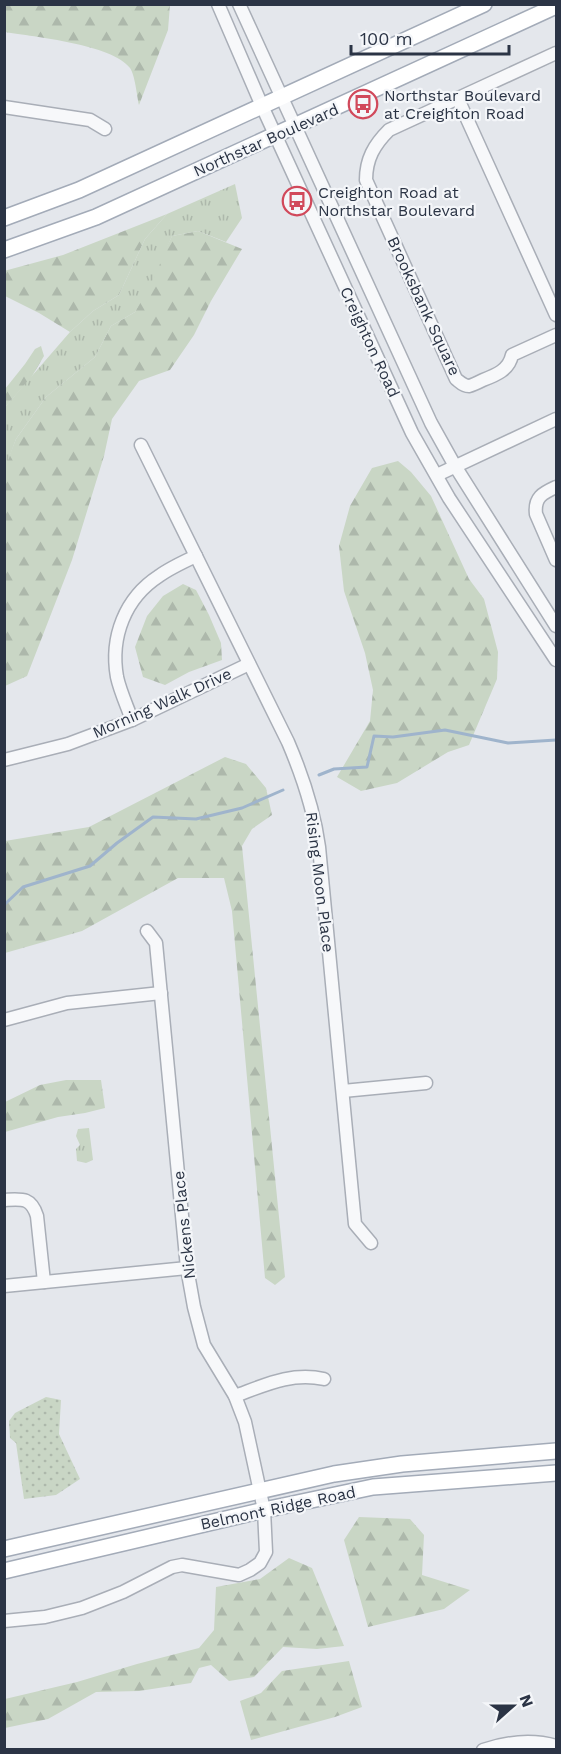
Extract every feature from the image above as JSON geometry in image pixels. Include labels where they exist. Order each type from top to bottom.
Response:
[{"type":"main road","name":"Northstar Boulevard","points":[[4,218],[79,190],[484,4]]},
{"type":"main road","name":"Northstar Boulevard","points":[[4,250],[96,217],[556,6]]},
{"type":"main road","name":"Belmont Ridge Road","points":[[4,1549],[308,1479],[372,1467],[556,1451]]},
{"type":"main road","name":"Belmont Ridge Road","points":[[4,1571],[264,1509],[373,1487],[556,1473]]},
{"type":"street","name":"Creighton Road","points":[[218,4],[262,106],[412,433],[449,498],[556,660]]},
{"type":"street","name":"Creighton Road","points":[[239,4],[431,423],[455,466],[556,626]]},
{"type":"street","name":"Brooksbank Square","points":[[556,53],[389,130],[379,140],[369,156],[366,168],[366,180],[456,379],[461,384],[470,386],[503,371],[512,355],[556,335]]},
{"type":"street","points":[[458,99],[556,315]]},
{"type":"street","points":[[4,106],[90,120],[105,129]]},
{"type":"street","points":[[437,475],[556,419]]},
{"type":"street","name":"Rising Moon Place","points":[[141,446],[288,742],[304,781],[315,819],[356,1224],[371,1243]]},
{"type":"street","points":[[556,487],[538,497],[535,506],[536,514],[556,560]]},
{"type":"street","points":[[132,720],[117,678],[115,646],[122,620],[138,593],[150,582],[196,556]]},
{"type":"street","name":"Morning Walk Drive","points":[[4,760],[68,744],[132,720],[249,664]]},
{"type":"street","name":"Nickens Place","points":[[4,1621],[45,1617],[82,1608],[123,1592],[172,1567],[182,1565],[239,1575],[260,1563],[266,1552],[261,1490],[245,1422],[235,1396],[204,1345],[194,1307],[187,1268],[156,943],[147,931]]},
{"type":"street","points":[[4,1020],[67,1003],[161,993]]},
{"type":"street","points":[[343,1091],[426,1083]]},
{"type":"street","points":[[4,1200],[24,1199],[34,1207],[44,1282]]},
{"type":"street","points":[[4,1286],[187,1268]]},
{"type":"street","points":[[235,1396],[278,1380],[308,1376],[324,1379]]},
{"type":"street","points":[[483,1749],[512,1742],[556,1746]]},
{"type":"green space","points":[[4,5],[170,5],[168,30],[139,105],[132,71],[121,60],[90,47],[5,32]]},
{"type":"green space","points":[[235,184],[242,218],[226,242],[198,231],[172,236],[150,287],[135,312],[111,326],[95,357],[46,397],[16,439],[5,469],[5,407],[70,332],[93,311],[119,295],[145,239],[167,214]]},
{"type":"green space","points":[[167,214],[145,239],[119,295],[93,311],[70,332],[5,296],[4,271],[63,255]]},
{"type":"green space","points":[[198,231],[242,249],[194,335],[170,370],[139,381],[112,419],[104,456],[72,560],[27,676],[5,686],[4,469],[16,439],[46,397],[95,357],[111,326],[135,312],[172,236]]},
{"type":"green space","points":[[41,346],[44,356],[31,378],[5,407],[5,389],[35,349]]},
{"type":"green space","points":[[398,461],[411,472],[431,496],[469,579],[484,599],[498,652],[497,679],[469,745],[448,752],[397,783],[361,791],[337,777],[370,721],[373,690],[365,653],[344,591],[339,546],[350,506],[372,468]]},
{"type":"green space","points":[[183,584],[196,590],[209,615],[221,643],[222,660],[189,672],[165,685],[143,677],[135,647],[147,616],[163,596]]},
{"type":"green space","points":[[225,757],[246,764],[266,788],[272,815],[252,829],[242,846],[285,1277],[275,1285],[265,1278],[232,911],[224,878],[178,878],[82,931],[5,953],[5,841],[89,827]]},
{"type":"green space","points":[[66,1080],[101,1080],[105,1108],[58,1117],[5,1132],[5,1102],[40,1085]]},
{"type":"green space","points":[[89,1128],[93,1160],[86,1163],[77,1161],[76,1149],[80,1145],[76,1136],[78,1129]]},
{"type":"green space","points":[[46,1397],[61,1400],[59,1434],[80,1479],[56,1495],[24,1499],[16,1443],[10,1438],[9,1421],[15,1413]]},
{"type":"green space","points":[[359,1517],[410,1519],[424,1535],[422,1575],[470,1590],[444,1609],[368,1627],[344,1540]]},
{"type":"green space","points":[[289,1558],[312,1568],[344,1646],[317,1649],[283,1647],[254,1677],[229,1681],[211,1665],[199,1668],[191,1683],[139,1691],[96,1692],[48,1719],[5,1728],[5,1699],[77,1682],[199,1648],[214,1630],[216,1587],[260,1579]]},
{"type":"green space","points":[[349,1661],[362,1707],[335,1717],[251,1740],[240,1701],[261,1693],[282,1671]]},
{"type":"waterway","points":[[319,775],[334,769],[367,767],[374,736],[393,737],[445,730],[508,743],[556,740]]},
{"type":"waterway","points":[[4,905],[23,887],[90,866],[153,817],[196,819],[242,808],[283,790]]},
{"type":"place","name":"Northstar Boulevard at Creighton Road","points":[[363,104]]},
{"type":"place","name":"Creighton Road at Northstar Boulevard","points":[[297,201]]}]
